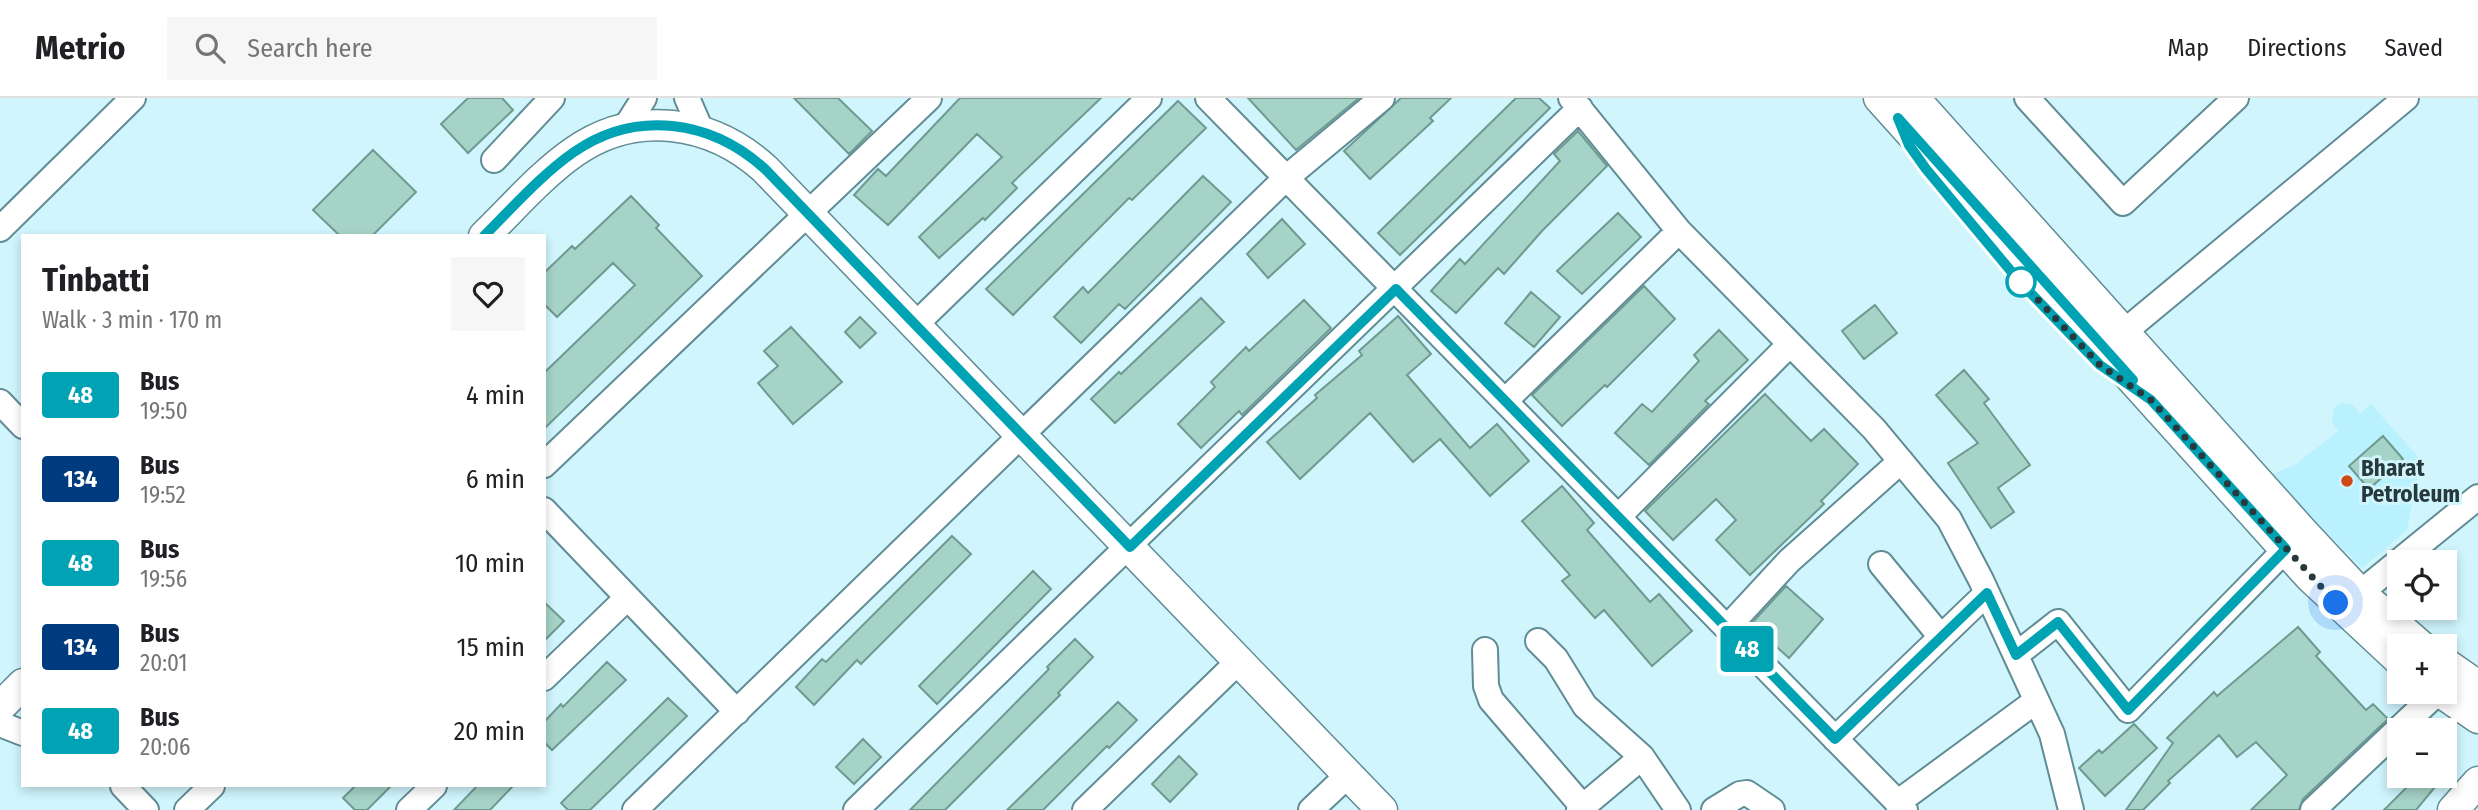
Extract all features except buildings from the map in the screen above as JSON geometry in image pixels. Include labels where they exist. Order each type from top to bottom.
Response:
[{"type":"main road","points":[[1897,105],[2124,332],[2360,593],[2407,634]]},
{"type":"main road","points":[[1897,105],[1909,145],[2020,282],[2100,365],[2151,400],[2336,603],[2387,649]]},
{"type":"main road","points":[[486,234],[573,153],[625,128],[664,124],[701,130],[727,141],[751,157],[808,215],[1382,810]]},
{"type":"main road","points":[[2457,671],[2478,686]]},
{"type":"main road","points":[[0,707],[21,686]]},
{"type":"main road","points":[[2454,704],[2476,724]]},
{"type":"main road","points":[[2471,799],[2478,774]]},
{"type":"street","points":[[0,229],[133,98]]},
{"type":"street","points":[[494,160],[552,98]]},
{"type":"street","points":[[625,128],[644,98]]},
{"type":"street","points":[[687,98],[701,130]]},
{"type":"street","points":[[546,463],[929,98]]},
{"type":"street","points":[[915,325],[1149,98]]},
{"type":"street","points":[[1208,98],[1901,806],[2036,701]]},
{"type":"street","points":[[635,810],[1286,178],[1382,98]]},
{"type":"street","points":[[2027,98],[2123,203],[2233,99]]},
{"type":"street","points":[[2124,332],[2406,98]]},
{"type":"street","points":[[858,809],[1396,289],[1575,103],[1679,231],[1901,461],[1949,519],[1987,593],[2052,734],[2071,810]]},
{"type":"street","points":[[1505,401],[1679,231]]},
{"type":"street","points":[[1618,517],[1790,344]]},
{"type":"street","points":[[0,401],[21,424]]},
{"type":"street","points":[[1727,628],[1789,561],[1901,461]]},
{"type":"street","points":[[2360,593],[2478,497]]},
{"type":"street","points":[[546,512],[626,599],[737,712]]},
{"type":"street","points":[[2016,655],[2058,622],[2128,710],[2286,549]]},
{"type":"street","points":[[1881,564],[1941,637]]},
{"type":"street","points":[[1835,739],[1987,593]]},
{"type":"street","points":[[546,676],[626,599]]},
{"type":"street","points":[[1538,641],[1556,659],[1585,706],[1642,757],[1678,810]]},
{"type":"street","points":[[1485,650],[1486,686],[1491,700],[1581,808],[1642,757]]},
{"type":"street","points":[[1085,810],[1240,661]]},
{"type":"street","points":[[2313,810],[2425,704]]},
{"type":"street","points":[[0,724],[21,732]]},
{"type":"street","points":[[1311,810],[1348,775]]},
{"type":"street","points":[[124,787],[146,810]]},
{"type":"street","points":[[187,810],[211,787]]},
{"type":"street","points":[[409,810],[433,787]]},
{"type":"street","points":[[1714,810],[1740,794],[1747,793],[1772,810]]},
{"type":"shaded area","name":"Bharat Petroleum","points":[[2342,403],[2351,404],[2360,413],[2371,404],[2421,460],[2407,530],[2362,568],[2271,475],[2296,464],[2338,431],[2332,422],[2335,407]]},
{"type":"bus line","name":"48","points":[[486,234],[573,153],[607,134],[625,128],[664,124],[701,130],[719,137],[736,146],[765,169],[1130,547],[1396,289],[1835,739],[1987,593],[2016,655],[2058,622],[2128,710],[2286,549],[2151,400],[2100,365],[2020,282],[1926,169],[1909,145],[1898,118],[2133,380]]},
{"type":"place","name":"Bharat Petroleum","points":[[2347,481]]},
{"type":"route","points":[[2021,282],[2100,365],[2151,400],[2336,603]]}]
